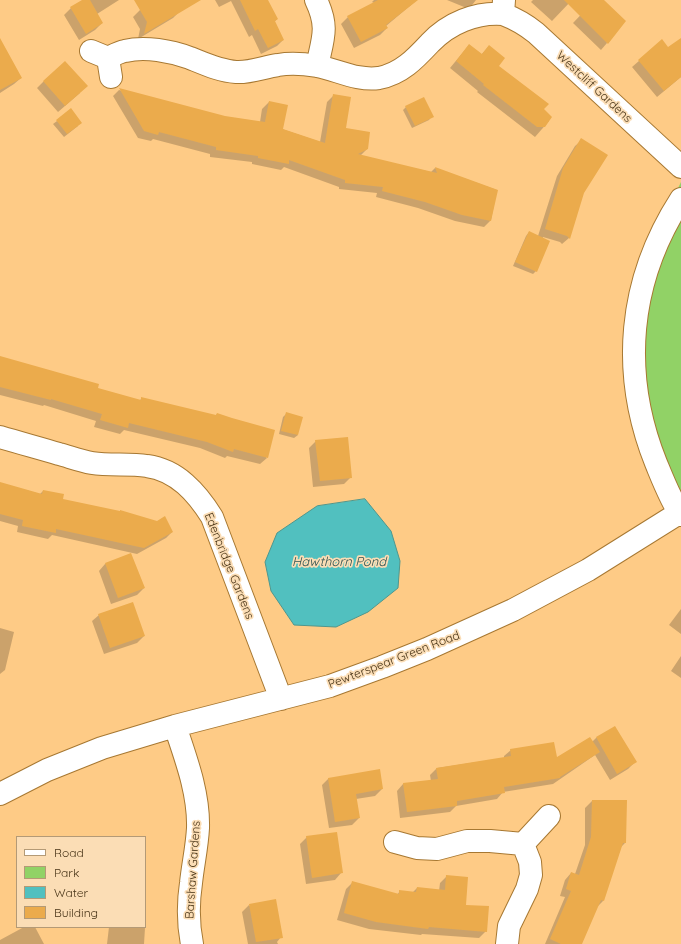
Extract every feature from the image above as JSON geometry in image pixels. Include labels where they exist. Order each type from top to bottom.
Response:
[{"type":"street","points":[[316,0],[324,20],[324,30],[317,66]]},
{"type":"street","name":"Westcliff Gardens","points":[[103,62],[124,51],[134,49],[150,50],[173,53],[224,71],[252,71],[278,65],[297,64],[317,66],[355,78],[367,79],[392,74],[412,62],[430,43],[452,25],[478,15],[492,13],[504,7],[536,33],[681,167]]},
{"type":"street","name":"Pewterspear Green Road","points":[[0,794],[47,770],[102,748],[176,726],[330,686],[427,649],[513,610],[588,570],[680,514],[663,480],[650,448],[643,425],[638,402],[634,358],[634,334],[645,274],[659,238],[670,216],[681,199]]},
{"type":"street","name":"Edenbridge Gardens","points":[[0,438],[90,463],[147,466],[163,470],[179,479],[192,490],[204,503],[212,517],[281,699]]},
{"type":"street","name":"Barshaw Gardens","points":[[176,726],[192,781],[198,826],[197,847],[191,882],[189,911],[192,944]]},
{"type":"street","points":[[523,844],[549,816]]},
{"type":"street","points":[[393,840],[417,848],[437,849],[467,842],[490,841],[523,844]]},
{"type":"street","points":[[507,944],[509,926],[527,889],[531,875],[530,862],[523,844]]},
{"type":"green space","points":[[681,182],[681,517],[631,345],[640,267]]},
{"type":"water","name":"Hawthorn Pond","points":[[365,499],[391,531],[400,561],[398,588],[368,612],[336,627],[294,625],[271,591],[265,562],[277,533],[317,506]]},
{"type":"building","points":[[82,0],[90,0],[103,23],[86,34],[70,7]]},
{"type":"building","points":[[134,0],[201,0],[144,34],[147,22]]},
{"type":"building","points":[[240,0],[268,0],[278,19],[275,21],[284,40],[268,48],[258,29],[255,31]]},
{"type":"building","points":[[378,0],[418,0],[386,25],[388,28],[361,42],[347,16]]},
{"type":"building","points":[[564,0],[604,0],[626,21],[608,44]]},
{"type":"building","points":[[0,38],[22,78],[0,90]]},
{"type":"building","points":[[681,38],[681,77],[664,91],[638,60],[662,39],[668,47]]},
{"type":"building","points":[[469,44],[482,54],[489,45],[505,58],[499,66],[549,104],[544,109],[552,117],[545,127],[537,127],[483,85],[484,84],[456,61]]},
{"type":"building","points":[[65,61],[88,86],[65,106],[43,81]]},
{"type":"building","points":[[119,88],[225,116],[265,122],[269,101],[288,105],[283,129],[325,143],[333,94],[351,97],[346,128],[370,132],[368,149],[358,154],[437,173],[435,167],[498,190],[491,221],[462,215],[425,202],[382,191],[383,187],[345,183],[345,180],[289,160],[289,164],[258,158],[258,156],[216,150],[216,147],[159,132],[158,135],[144,131]]},
{"type":"building","points":[[424,97],[434,117],[415,126],[405,106]]},
{"type":"building","points":[[71,108],[82,123],[67,134],[56,120]]},
{"type":"building","points":[[581,138],[608,155],[584,193],[570,239],[567,236],[545,229],[563,168]]},
{"type":"building","points":[[529,231],[550,241],[537,272],[515,262]]},
{"type":"building","points":[[0,356],[99,384],[98,388],[141,400],[141,397],[216,415],[217,413],[275,430],[268,458],[234,449],[233,452],[207,442],[129,423],[128,428],[100,420],[102,414],[51,399],[0,387]]},
{"type":"building","points":[[286,412],[303,417],[298,435],[281,431]]},
{"type":"building","points":[[348,437],[352,478],[320,481],[315,440]]},
{"type":"building","points":[[0,482],[42,494],[43,490],[64,494],[63,499],[120,510],[157,521],[165,516],[173,532],[144,548],[56,529],[56,533],[22,526],[23,520],[0,514]]},
{"type":"building","points":[[131,553],[145,588],[118,598],[105,563]]},
{"type":"building","points":[[133,602],[145,636],[110,648],[98,614]]},
{"type":"building","points":[[615,726],[637,762],[617,774],[596,737]]},
{"type":"building","points":[[590,737],[600,752],[560,778],[504,787],[505,793],[457,801],[457,806],[407,812],[403,783],[438,779],[436,768],[511,756],[510,749],[554,742],[557,757]]},
{"type":"building","points":[[380,769],[383,789],[356,794],[360,818],[335,822],[328,778]]},
{"type":"building","points":[[592,800],[627,800],[626,843],[623,843],[604,901],[601,900],[582,944],[561,944],[550,939],[571,891],[566,889],[571,872],[579,875],[591,837]]},
{"type":"building","points":[[337,832],[343,873],[312,878],[306,836]]},
{"type":"building","points":[[446,875],[468,877],[466,905],[489,906],[487,932],[429,927],[428,929],[376,922],[344,913],[352,881],[399,894],[399,890],[416,892],[417,887],[445,890]]},
{"type":"building","points":[[276,899],[283,938],[256,942],[249,904]]}]
